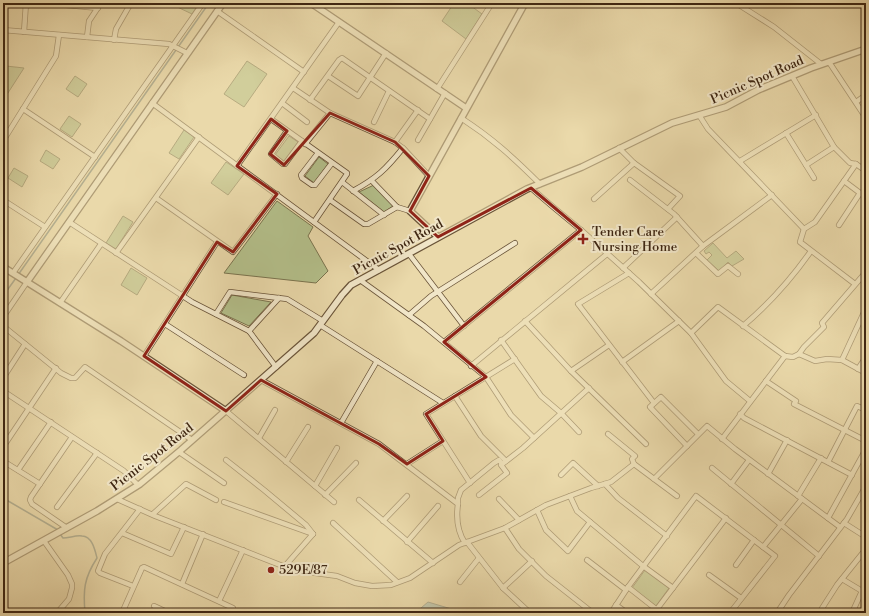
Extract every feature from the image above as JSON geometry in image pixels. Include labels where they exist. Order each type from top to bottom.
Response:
[{"type":"street","points":[[24,32],[26,3]]},
{"type":"street","points":[[44,3],[98,8]]},
{"type":"street","points":[[88,37],[89,21],[101,3]]},
{"type":"street","points":[[114,40],[116,29],[131,3]]},
{"type":"street","points":[[16,275],[46,227],[95,157],[176,48],[203,3]]},
{"type":"street","points":[[3,317],[223,3]]},
{"type":"street","points":[[311,3],[466,108]]},
{"type":"street","points":[[437,88],[492,3]]},
{"type":"street","points":[[410,211],[525,3]]},
{"type":"street","points":[[736,3],[774,27],[821,64]]},
{"type":"street","points":[[217,11],[304,72]]},
{"type":"street","points":[[237,166],[339,22]]},
{"type":"street","points":[[3,30],[162,43],[187,54]]},
{"type":"street","points":[[3,141],[56,56],[59,35]]},
{"type":"street","name":"Picnic Spot Road","points":[[3,562],[55,535],[138,485],[179,452],[314,333],[342,295],[352,285],[360,280],[410,254],[504,201],[582,167],[672,122],[726,107],[758,90],[821,64],[866,49]]},
{"type":"street","points":[[328,76],[358,96],[386,54]]},
{"type":"street","points":[[310,100],[342,58],[430,119]]},
{"type":"street","points":[[829,62],[866,118]]},
{"type":"street","points":[[792,76],[834,147],[850,163],[856,164],[866,170]]},
{"type":"street","points":[[293,88],[330,113],[395,142],[403,148],[429,176]]},
{"type":"street","points":[[374,122],[389,91]]},
{"type":"street","points":[[418,140],[445,93]]},
{"type":"street","points":[[856,102],[866,95]]},
{"type":"street","points":[[152,103],[380,270]]},
{"type":"street","points":[[282,103],[307,122]]},
{"type":"street","points":[[23,109],[95,157]]},
{"type":"street","points":[[395,142],[418,110]]},
{"type":"street","points":[[287,131],[271,154],[283,164],[285,164],[330,113]]},
{"type":"street","points":[[699,115],[708,129],[804,229]]},
{"type":"street","points":[[740,161],[816,115]]},
{"type":"street","points":[[461,118],[487,135],[510,154],[540,184]]},
{"type":"street","points":[[271,119],[348,174],[314,222]]},
{"type":"street","points":[[786,133],[814,178]]},
{"type":"street","points":[[116,253],[199,137]]},
{"type":"street","points":[[806,165],[834,147]]},
{"type":"street","points":[[353,191],[372,181],[387,168],[403,148]]},
{"type":"street","points":[[619,148],[634,163],[680,196],[668,209]]},
{"type":"street","points":[[318,153],[301,175],[302,178],[312,185],[315,185],[332,163]]},
{"type":"street","points":[[594,199],[634,163]]},
{"type":"street","points":[[855,284],[800,242],[804,229],[815,222],[856,164]]},
{"type":"street","points":[[630,180],[677,217],[703,246]]},
{"type":"street","points":[[372,181],[397,207],[410,211],[438,237]]},
{"type":"street","points":[[844,181],[866,197]]},
{"type":"street","points":[[342,182],[384,215]]},
{"type":"street","points":[[532,188],[581,230],[679,321],[691,333],[726,381],[750,401]]},
{"type":"street","points":[[839,225],[860,193]]},
{"type":"street","points":[[156,198],[233,252],[277,194]]},
{"type":"street","points":[[651,294],[703,246],[772,195]]},
{"type":"street","points":[[3,200],[46,227]]},
{"type":"street","points":[[330,200],[364,224],[368,224],[397,207]]},
{"type":"street","points":[[623,268],[677,217]]},
{"type":"street","points":[[69,222],[183,296],[249,331],[276,367]]},
{"type":"street","points":[[444,342],[581,230]]},
{"type":"street","points":[[144,356],[218,242]]},
{"type":"street","points":[[409,315],[438,292],[515,243]]},
{"type":"street","points":[[60,303],[101,244]]},
{"type":"street","points":[[743,326],[760,311],[795,274],[812,251]]},
{"type":"street","points":[[696,252],[718,274],[728,266],[738,274]]},
{"type":"street","points":[[410,254],[464,326]]},
{"type":"street","points":[[471,366],[607,254]]},
{"type":"street","points":[[3,267],[144,356],[226,411],[334,502]]},
{"type":"street","points":[[691,333],[718,307],[785,356],[793,357],[799,354],[804,346],[824,328],[822,323],[866,272]]},
{"type":"street","points":[[629,274],[578,304],[654,403]]},
{"type":"street","points":[[360,280],[409,315],[486,377],[511,416],[534,438]]},
{"type":"street","points":[[216,314],[230,292],[287,299],[377,361],[443,403]]},
{"type":"street","points":[[249,331],[279,298]]},
{"type":"street","points":[[842,360],[866,308]]},
{"type":"street","points":[[525,320],[571,370],[646,444]]},
{"type":"street","points":[[622,362],[679,321]]},
{"type":"street","points":[[165,324],[244,375]]},
{"type":"street","points":[[3,326],[71,378],[75,378],[85,367],[192,440]]},
{"type":"street","points":[[501,340],[541,396],[561,413],[579,432]]},
{"type":"street","points":[[3,378],[26,344]]},
{"type":"street","points":[[571,370],[609,345]]},
{"type":"street","points":[[799,354],[815,361],[827,358],[842,360],[866,373]]},
{"type":"street","points":[[722,439],[785,356]]},
{"type":"street","points":[[858,369],[866,357]]},
{"type":"street","points":[[470,483],[426,414],[515,359]]},
{"type":"street","points":[[341,423],[377,361]]},
{"type":"street","points":[[3,447],[56,368]]},
{"type":"street","points":[[261,380],[380,444],[458,504]]},
{"type":"street","points":[[766,381],[796,401],[794,404],[866,441]]},
{"type":"street","points":[[479,495],[507,473],[501,465],[534,438],[589,388]]},
{"type":"street","points":[[3,390],[124,471],[138,485]]},
{"type":"street","points":[[455,396],[481,436],[504,463]]},
{"type":"street","points":[[687,446],[650,407],[661,397],[698,434]]},
{"type":"street","points":[[828,462],[857,406],[866,410]]},
{"type":"street","points":[[259,438],[275,410]]},
{"type":"street","points":[[740,414],[744,418],[852,475]]},
{"type":"street","points":[[18,470],[51,422]]},
{"type":"street","points":[[654,478],[707,426],[749,460],[828,518],[866,537]]},
{"type":"street","points":[[286,462],[308,427]]},
{"type":"street","points":[[608,434],[635,456],[632,459],[634,464],[677,496]]},
{"type":"street","points":[[65,529],[31,502],[31,497],[72,437]]},
{"type":"street","points":[[768,474],[787,440]]},
{"type":"street","points":[[407,464],[443,441]]},
{"type":"street","points":[[315,486],[338,448]]},
{"type":"street","points":[[828,518],[866,448]]},
{"type":"street","points":[[179,452],[224,483]]},
{"type":"street","points":[[58,507],[97,453]]},
{"type":"street","points":[[763,546],[781,525],[800,497],[820,458]]},
{"type":"street","points":[[226,460],[306,525],[313,534]]},
{"type":"street","points":[[504,463],[499,460],[461,490],[458,498],[456,517],[460,536],[503,588],[530,613]]},
{"type":"street","points":[[731,484],[749,460]]},
{"type":"street","points":[[3,461],[40,484]]},
{"type":"street","points":[[325,495],[356,462]]},
{"type":"street","points":[[561,476],[572,463],[598,486]]},
{"type":"street","points":[[117,499],[294,570],[337,576],[354,583],[372,586],[391,585],[410,578],[459,545],[505,528],[537,510],[570,496],[611,482],[634,464]]},
{"type":"street","points":[[712,468],[819,556]]},
{"type":"street","points":[[153,514],[186,484],[216,500]]},
{"type":"street","points":[[605,484],[618,498],[667,536]]},
{"type":"street","points":[[777,613],[842,525],[866,486]]},
{"type":"street","points":[[383,521],[407,496]]},
{"type":"street","points":[[570,496],[577,511],[673,588]]},
{"type":"street","points":[[611,613],[696,496],[775,556],[731,612]]},
{"type":"street","points":[[499,499],[519,520]]},
{"type":"street","points":[[359,500],[433,563]]},
{"type":"street","points":[[224,502],[313,534]]},
{"type":"street","points":[[407,542],[438,506]]},
{"type":"street","points":[[133,586],[98,572],[105,554],[140,509]]},
{"type":"street","points":[[537,510],[546,530],[568,551],[590,522]]},
{"type":"street","points":[[657,610],[726,518]]},
{"type":"street","points":[[333,523],[397,582]]},
{"type":"street","points":[[122,533],[171,554],[184,527]]},
{"type":"street","points":[[505,528],[519,549],[546,576],[593,613]]},
{"type":"street","points":[[182,584],[203,534]]},
{"type":"street","points":[[285,566],[313,534]]},
{"type":"street","points":[[736,565],[754,540]]},
{"type":"street","points":[[44,541],[68,575],[72,584],[69,599],[57,613]]},
{"type":"street","points":[[819,613],[842,579],[866,549]]},
{"type":"street","points":[[219,601],[243,550]]},
{"type":"street","points":[[460,582],[479,558]]},
{"type":"street","points":[[587,560],[661,613]]},
{"type":"street","points":[[503,588],[532,561]]},
{"type":"street","points":[[122,613],[133,586],[142,568],[144,567],[233,608],[232,613]]},
{"type":"street","points":[[709,575],[741,598]]},
{"type":"street","points":[[842,579],[862,591],[852,613]]},
{"type":"street","points":[[616,605],[627,613]]},
{"type":"street","points":[[154,606],[169,613]]},
{"type":"street","points":[[11,613],[13,611],[23,613]]},
{"type":"highlighted area","points":[[330,113],[395,142],[429,176],[410,211],[438,237],[531,188],[581,230],[444,342],[486,377],[426,414],[443,441],[407,464],[379,444],[261,380],[226,411],[144,356],[217,242],[233,252],[277,194],[237,166],[271,119],[287,131],[270,154],[284,165]]},
{"type":"green space","points":[[169,3],[199,3],[192,14]]},
{"type":"green space","points":[[454,3],[467,3],[482,14],[466,39],[442,21]]},
{"type":"green space","points":[[247,61],[267,74],[244,107],[224,94]]},
{"type":"green space","points":[[6,66],[24,68],[6,96],[3,94],[3,70]]},
{"type":"green space","points":[[75,76],[87,84],[78,97],[66,89]]},
{"type":"green space","points":[[69,116],[81,124],[72,137],[60,129]]},
{"type":"green space","points":[[184,130],[194,137],[179,159],[169,153]]},
{"type":"green space","points":[[289,136],[298,142],[284,161],[275,155]]},
{"type":"green space","points":[[46,150],[60,159],[53,169],[40,161]]},
{"type":"green space","points":[[319,157],[328,164],[314,183],[305,176]]},
{"type":"green space","points":[[226,162],[244,174],[228,195],[211,183]]},
{"type":"green space","points":[[14,168],[28,176],[22,187],[8,178]]},
{"type":"green space","points":[[374,185],[393,206],[384,212],[359,192]]},
{"type":"green space","points":[[277,201],[313,227],[308,236],[328,271],[316,283],[224,273]]},
{"type":"green space","points":[[123,216],[133,222],[116,249],[106,243]]},
{"type":"green space","points":[[713,243],[727,258],[736,251],[744,259],[732,266],[728,262],[719,271],[707,260],[712,255],[709,252],[706,254],[704,251]]},
{"type":"green space","points":[[131,268],[147,278],[137,295],[121,285]]},
{"type":"green space","points":[[232,295],[271,302],[249,326],[221,313]]},
{"type":"green space","points":[[645,570],[669,588],[656,606],[632,588]]},
{"type":"water","points":[[428,602],[465,613],[415,613]]},
{"type":"waterway","points":[[18,275],[209,3]]},
{"type":"waterway","points":[[3,296],[16,278]]},
{"type":"waterway","points":[[3,498],[58,530]]},
{"type":"waterway","points":[[60,534],[63,538],[77,536],[88,538],[91,541],[95,551],[97,558],[89,572],[85,584],[85,613]]},
{"type":"place","name":"Tender Care Nursing Home","points":[[583,239]]},
{"type":"place","name":"529E/87","points":[[271,570]]}]
